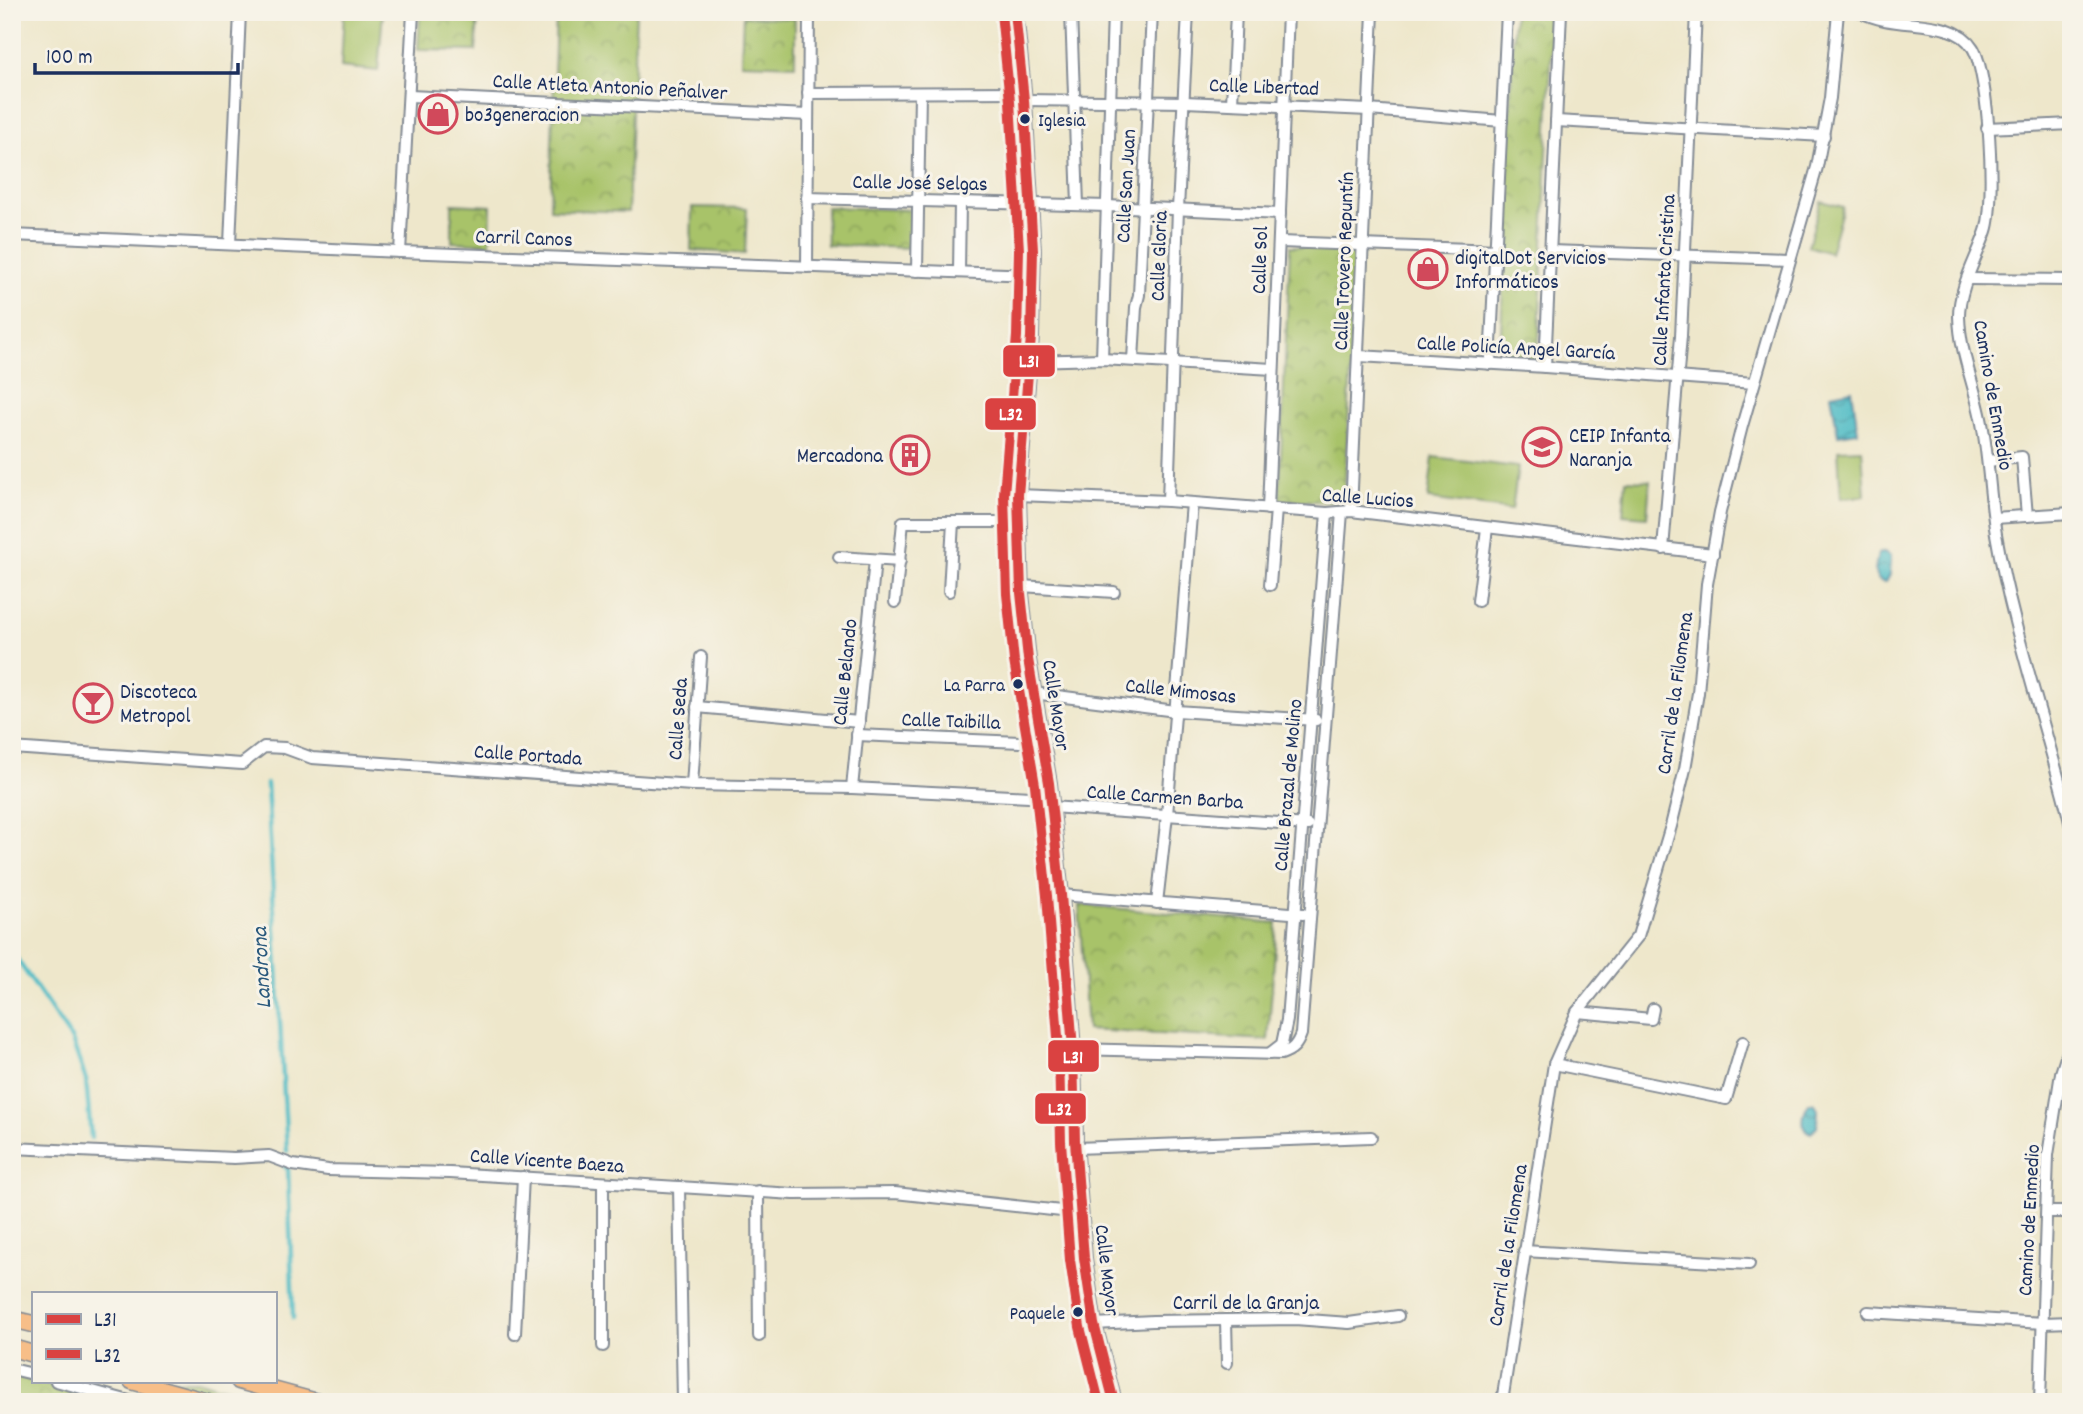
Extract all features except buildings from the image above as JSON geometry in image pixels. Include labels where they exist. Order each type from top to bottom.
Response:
[{"type":"main road","name":"Calle Mayor","points":[[1015,12],[1032,204],[1034,275],[1018,495],[1021,586],[1061,895],[1073,1049],[1080,1213],[1094,1324],[1114,1402]]},
{"type":"main road","points":[[12,1319],[32,1324]]},
{"type":"main road","points":[[12,1348],[32,1354]]},
{"type":"main road","points":[[136,1382],[208,1402]]},
{"type":"main road","points":[[243,1382],[317,1402]]},
{"type":"street","points":[[230,244],[240,12]]},
{"type":"street","points":[[400,252],[414,12]]},
{"type":"street","points":[[807,267],[809,12]]},
{"type":"street","points":[[1071,12],[1078,205]]},
{"type":"street","points":[[1102,359],[1113,12]]},
{"type":"street","name":"Calle San Juan","points":[[1133,360],[1152,12]]},
{"type":"street","name":"Calle Gloria","points":[[1168,501],[1188,12]]},
{"type":"street","points":[[1232,104],[1236,12]]},
{"type":"street","name":"Calle Sol","points":[[1270,586],[1273,369],[1288,12]]},
{"type":"street","name":"Calle Trovero Repuntín","points":[[1269,1054],[1295,1047],[1301,1034],[1325,721],[1347,512],[1359,356],[1373,12]]},
{"type":"street","points":[[1490,364],[1507,12]]},
{"type":"street","points":[[1545,367],[1561,12]]},
{"type":"street","name":"Calle Infanta Cristina","points":[[1663,549],[1685,255],[1696,12]]},
{"type":"street","name":"Carril de la Filomena","points":[[1502,1402],[1554,1064],[1577,1012],[1638,936],[1685,769],[1698,693],[1707,584],[1720,512],[1824,136],[1838,12]]},
{"type":"street","name":"Camino de Enmedio","points":[[1861,12],[1894,23],[1947,29],[1966,40],[1979,61],[1992,181],[1991,209],[1987,229],[1959,312],[1961,349],[1983,426],[1994,518],[2024,651],[2071,825]]},
{"type":"street","name":"Calle Libertad","points":[[808,93],[919,93],[1024,96],[1075,101],[1185,102],[1369,110],[1502,121]]},
{"type":"street","points":[[917,271],[919,93]]},
{"type":"street","name":"Calle Atleta Antonio Peñalver","points":[[410,96],[808,115]]},
{"type":"street","points":[[1556,121],[1824,136]]},
{"type":"street","points":[[1987,128],[2071,124]]},
{"type":"street","name":"Calle José Selgas","points":[[807,198],[1143,207],[1280,214]]},
{"type":"street","points":[[959,272],[960,202]]},
{"type":"street","name":"Carril Canos","points":[[12,235],[1034,275]]},
{"type":"street","points":[[1280,242],[1497,250]]},
{"type":"street","points":[[1550,251],[1789,259]]},
{"type":"street","points":[[1968,279],[2071,280]]},
{"type":"street","name":"Calle Policía Angel García","points":[[1359,356],[1754,383]]},
{"type":"street","points":[[1029,361],[1133,360],[1273,369]]},
{"type":"street","points":[[1988,461],[2021,457],[2027,516]]},
{"type":"street","name":"Calle Lucios","points":[[1018,495],[1347,512],[1713,554]]},
{"type":"street","points":[[1157,903],[1167,815],[1192,503]]},
{"type":"street","name":"Calle Brazal de Molino","points":[[1269,1054],[1282,1044],[1285,1036],[1327,513]]},
{"type":"street","points":[[1994,518],[2071,513]]},
{"type":"street","points":[[895,602],[903,522],[1018,522]]},
{"type":"street","points":[[949,591],[953,522]]},
{"type":"street","points":[[1478,601],[1487,528]]},
{"type":"street","points":[[839,557],[900,561]]},
{"type":"street","name":"Calle Belando","points":[[852,788],[875,559]]},
{"type":"street","points":[[1021,586],[1114,592]]},
{"type":"street","name":"Calle Seda","points":[[692,785],[701,657]]},
{"type":"street","name":"Calle Mimosas","points":[[1033,693],[1176,710],[1325,721]]},
{"type":"street","points":[[697,707],[859,722]]},
{"type":"street","name":"Calle Taibilla","points":[[857,735],[1043,743]]},
{"type":"street","name":"Calle Portada","points":[[12,748],[242,764],[264,747],[285,748],[312,758],[692,785],[852,788],[1051,802]]},
{"type":"street","name":"Calle Carmen Barba","points":[[1051,802],[1167,815],[1317,826]]},
{"type":"street","points":[[1061,895],[1311,914]]},
{"type":"street","points":[[1577,1012],[1651,1018],[1653,1009]]},
{"type":"street","points":[[1554,1064],[1726,1099],[1743,1042]]},
{"type":"street","name":"Camino de Enmedio","points":[[2040,1402],[2048,1155],[2060,1073],[2071,1042]]},
{"type":"street","points":[[1073,1049],[1269,1054]]},
{"type":"street","points":[[1076,1148],[1371,1137]]},
{"type":"street","name":"Calle Vicente Baeza","points":[[12,1148],[234,1158],[269,1156],[293,1165],[328,1170],[450,1173],[794,1194],[895,1192],[1080,1213]]},
{"type":"street","points":[[515,1334],[523,1177]]},
{"type":"street","points":[[603,1183],[603,1346]]},
{"type":"street","points":[[679,1186],[683,1402]]},
{"type":"street","points":[[758,1191],[759,1336]]},
{"type":"street","points":[[2047,1212],[2071,1212]]},
{"type":"street","points":[[1524,1251],[1749,1264]]},
{"type":"street","points":[[1868,1312],[2043,1324],[2071,1322]]},
{"type":"street","name":"Carril de la Granja","points":[[1094,1324],[1295,1319],[1349,1323],[1398,1316]]},
{"type":"street","points":[[1226,1320],[1227,1363]]},
{"type":"street","points":[[12,1369],[32,1374]]},
{"type":"street","points":[[60,1382],[133,1402]]},
{"type":"green space","points":[[344,12],[383,12],[378,71],[341,67]]},
{"type":"green space","points":[[420,12],[478,12],[476,51],[418,50]]},
{"type":"green space","points":[[556,12],[636,12],[628,212],[550,209]]},
{"type":"green space","points":[[1514,12],[1553,12],[1538,361],[1500,358]]},
{"type":"green space","points":[[743,16],[795,19],[795,65],[741,63]]},
{"type":"green space","points":[[1821,201],[1843,207],[1830,253],[1808,246]]},
{"type":"green space","points":[[452,204],[491,206],[490,244],[452,242]]},
{"type":"green space","points":[[692,207],[747,208],[745,254],[691,250]]},
{"type":"green space","points":[[826,207],[913,210],[912,248],[827,245]]},
{"type":"green space","points":[[1290,246],[1357,248],[1344,502],[1279,500]]},
{"type":"green space","points":[[1862,449],[1865,496],[1841,498],[1838,450]]},
{"type":"green space","points":[[1433,457],[1518,467],[1512,510],[1428,499]]},
{"type":"green space","points":[[1626,480],[1650,481],[1647,517],[1623,515]]},
{"type":"green space","points":[[1079,905],[1277,923],[1268,1040],[1087,1030]]},
{"type":"green space","points":[[12,1375],[110,1402],[12,1402]]},
{"type":"green space","points":[[169,1382],[203,1382],[276,1402],[242,1402]]},
{"type":"water","points":[[1852,390],[1858,432],[1838,435],[1831,394]]},
{"type":"water","points":[[1885,552],[1891,556],[1890,575],[1886,582],[1878,579],[1875,572],[1878,554]]},
{"type":"water","points":[[1810,1103],[1815,1104],[1818,1109],[1817,1126],[1811,1133],[1805,1130],[1804,1124],[1805,1112]]},
{"type":"waterway","name":"Landrona","points":[[267,784],[287,1151]]},
{"type":"waterway","name":"Landrona","points":[[12,952],[72,1040],[86,1080],[91,1138]]},
{"type":"waterway","name":"Landrona","points":[[285,1167],[288,1169],[293,1318]]},
{"type":"transit line","name":"L31","points":[[1015,12],[1024,100],[1033,250],[1031,337],[1018,495],[1021,593],[1028,659],[1049,783],[1061,895],[1073,1049],[1075,1141],[1084,1258],[1094,1324],[1114,1402]]},
{"type":"transit line","name":"L32","points":[[1001,13],[1010,101],[1019,250],[1017,336],[1004,494],[1007,594],[1014,661],[1035,785],[1047,896],[1059,1050],[1061,1142],[1070,1260],[1080,1327],[1099,1402]]},
{"type":"place","name":"bo3generacion","points":[[438,114]]},
{"type":"place","name":"Iglesia","points":[[1025,119]]},
{"type":"place","name":"digitalDot Servicios Informáticos","points":[[1428,269]]},
{"type":"place","name":"CEIP Infanta Naranja","points":[[1542,447]]},
{"type":"place","name":"Mercadona","points":[[910,455]]},
{"type":"place","name":"La Parra","points":[[1018,684]]},
{"type":"place","name":"Discoteca Metropol","points":[[93,703]]},
{"type":"place","name":"Paquele","points":[[1078,1312]]}]
